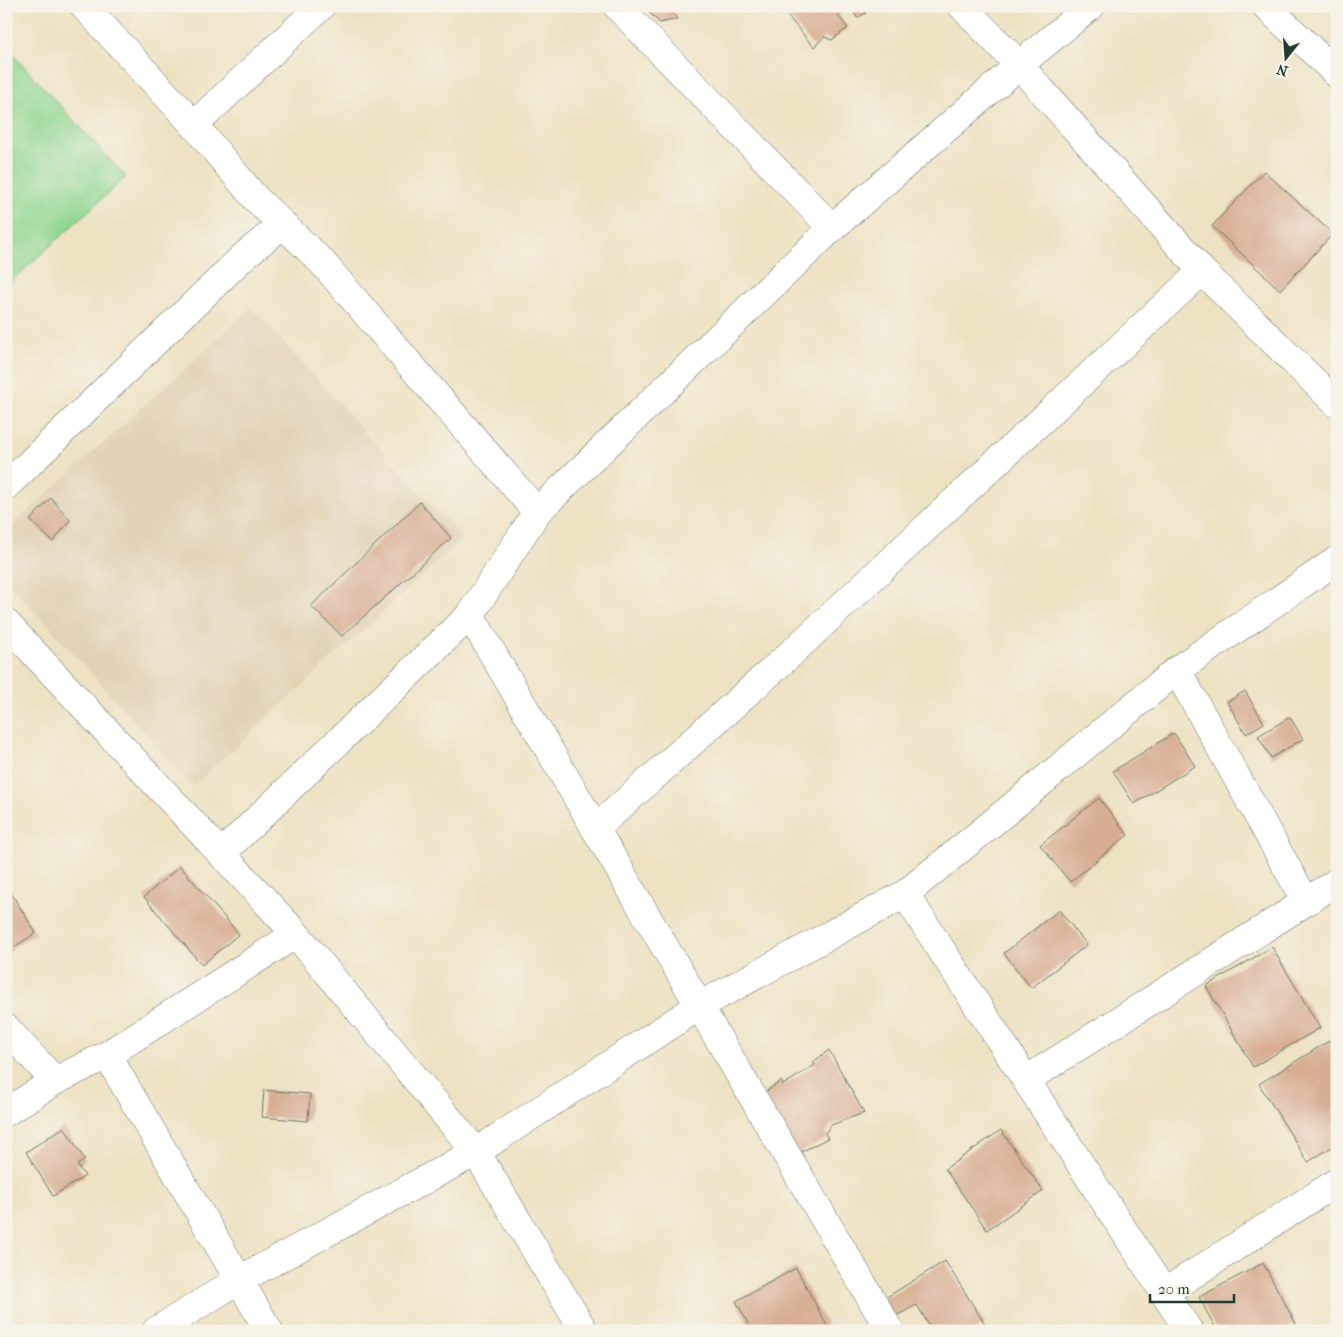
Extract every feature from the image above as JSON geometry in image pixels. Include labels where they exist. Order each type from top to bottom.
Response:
[{"type":"street","points":[[84,6],[194,125],[256,199],[321,261],[537,512]]},
{"type":"street","points":[[194,125],[321,6]]},
{"type":"street","points":[[617,6],[832,228]]},
{"type":"street","points":[[962,6],[1019,65],[1202,271],[1337,404]]},
{"type":"street","points":[[222,853],[470,615],[537,512],[832,228],[1019,65],[1090,6]]},
{"type":"street","points":[[1266,6],[1337,74]]},
{"type":"street","points":[[6,486],[245,254],[282,225]]},
{"type":"street","points":[[596,830],[786,658],[1202,271]]},
{"type":"street","points":[[156,1331],[239,1280],[476,1152],[699,1006],[905,894],[1177,670],[1337,560]]},
{"type":"street","points":[[470,615],[890,1331]]},
{"type":"street","points":[[6,623],[296,934],[476,1152],[584,1331]]},
{"type":"street","points":[[1177,670],[1306,902]]},
{"type":"street","points":[[1026,1080],[1337,882]]},
{"type":"street","points":[[905,894],[1189,1331]]},
{"type":"street","points":[[6,1112],[55,1081],[107,1055],[296,934]]},
{"type":"street","points":[[6,1028],[55,1081]]},
{"type":"street","points":[[107,1055],[269,1331]]},
{"type":"street","points":[[1165,1292],[1337,1182]]},
{"type":"shaded area","points":[[252,308],[462,539],[193,786],[6,579],[6,531]]},
{"type":"green space","points":[[6,47],[126,177],[6,286]]},
{"type":"building","points":[[643,6],[669,6],[677,19],[660,23]]},
{"type":"building","points":[[779,6],[861,6],[866,13],[857,18],[851,7],[838,15],[848,28],[832,40],[824,37],[814,47]]},
{"type":"building","points":[[1264,171],[1333,234],[1280,290],[1212,226]]},
{"type":"building","points":[[51,498],[70,520],[53,542],[30,520]]},
{"type":"building","points":[[420,502],[451,538],[342,636],[311,606]]},
{"type":"building","points":[[1245,691],[1264,723],[1246,734],[1227,702]]},
{"type":"building","points":[[1290,717],[1303,739],[1271,758],[1258,736]]},
{"type":"building","points":[[1174,733],[1195,766],[1134,804],[1113,771]]},
{"type":"building","points":[[1099,798],[1128,835],[1070,882],[1040,845]]},
{"type":"building","points":[[180,866],[239,934],[202,965],[144,897]]},
{"type":"building","points":[[6,885],[36,933],[6,954]]},
{"type":"building","points":[[1059,910],[1087,945],[1031,988],[1004,953]]},
{"type":"building","points":[[1272,947],[1320,1028],[1253,1067],[1206,986]]},
{"type":"building","points":[[1332,1039],[1337,1047],[1337,1144],[1308,1162],[1259,1084]]},
{"type":"building","points":[[829,1050],[864,1113],[831,1125],[825,1133],[828,1138],[795,1155],[764,1093],[781,1081],[783,1085],[815,1065],[813,1062]]},
{"type":"building","points":[[264,1090],[310,1094],[308,1121],[262,1117]]},
{"type":"building","points":[[64,1127],[85,1160],[77,1165],[85,1176],[53,1196],[26,1152]]},
{"type":"building","points":[[1001,1130],[1043,1191],[987,1230],[945,1169]]},
{"type":"building","points":[[945,1261],[985,1324],[972,1331],[932,1331],[917,1305],[890,1319],[879,1302]]},
{"type":"building","points":[[1263,1263],[1296,1324],[1283,1331],[1217,1331],[1199,1297]]},
{"type":"building","points":[[796,1268],[830,1331],[752,1331],[736,1301]]}]
